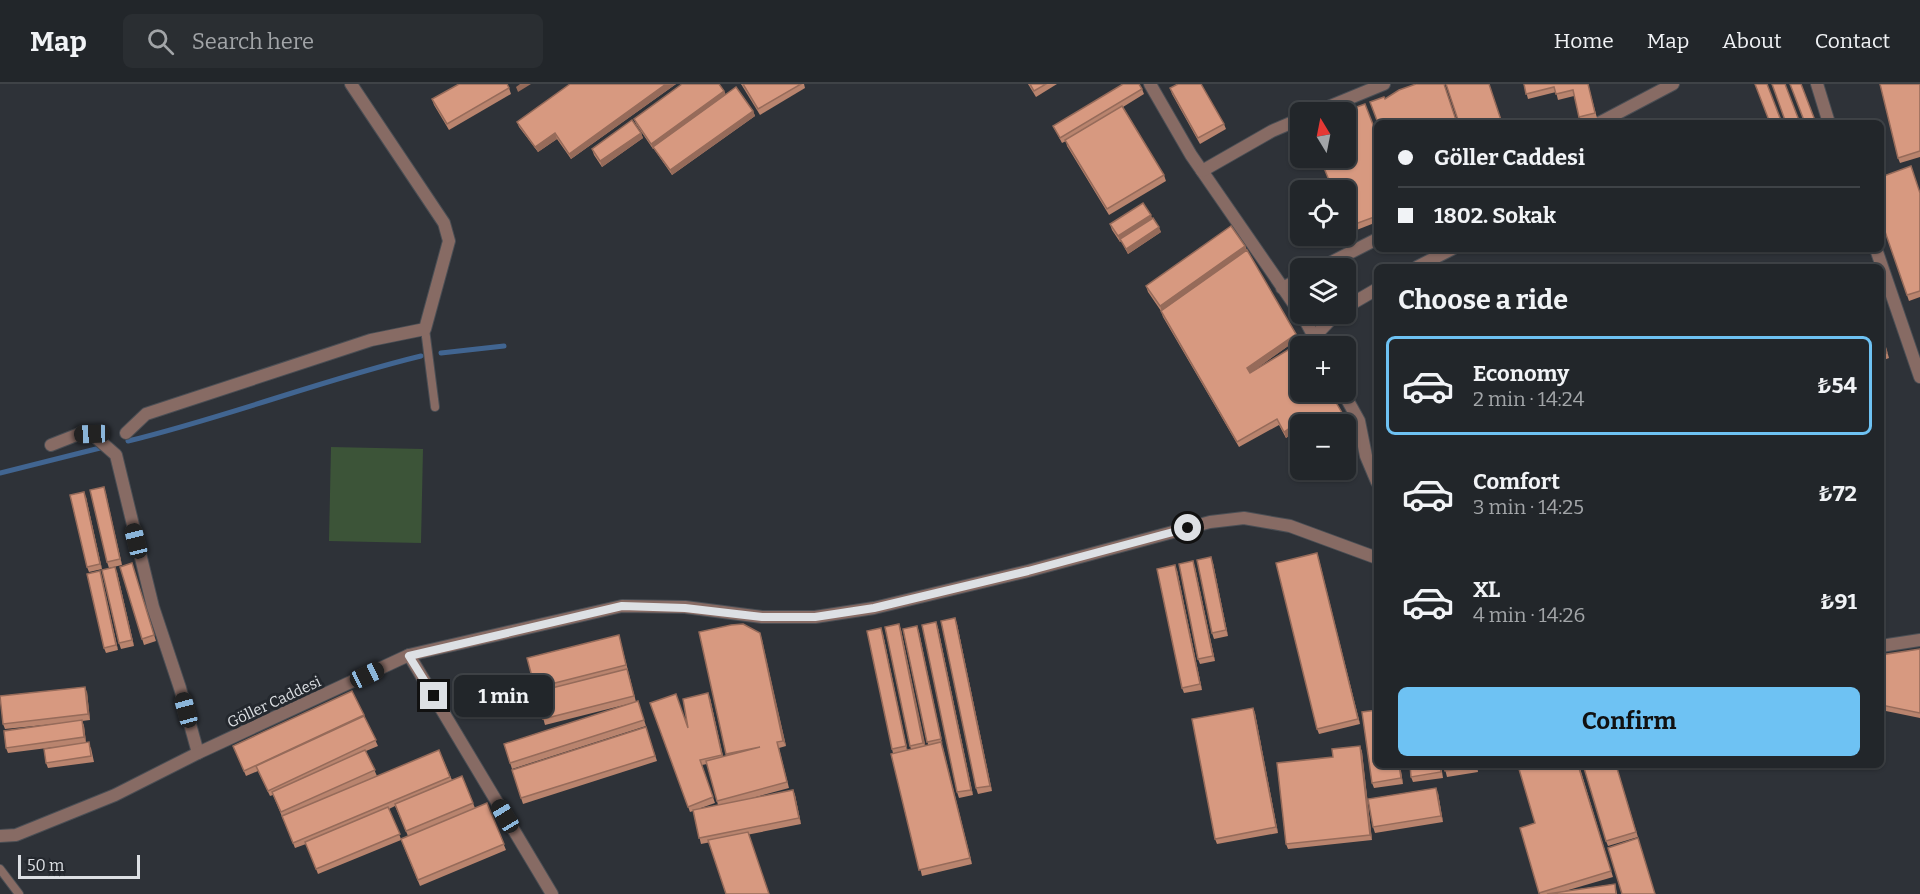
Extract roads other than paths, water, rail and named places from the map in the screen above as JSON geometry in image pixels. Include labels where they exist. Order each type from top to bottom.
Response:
[{"type":"street","points":[[126,433],[146,414],[371,340],[425,329],[449,241],[444,224],[351,84]]},
{"type":"street","points":[[1150,84],[1202,171],[1312,336]]},
{"type":"street","points":[[1340,102],[1384,84]]},
{"type":"street","points":[[1605,120],[1673,84]]},
{"type":"street","points":[[1817,84],[1828,120]]},
{"type":"street","points":[[1202,171],[1272,130],[1290,123]]},
{"type":"street","points":[[1340,258],[1374,241]]},
{"type":"street","points":[[1423,264],[1446,252]]},
{"type":"street","points":[[1884,272],[1920,376]]},
{"type":"street","points":[[1282,288],[1290,284]]},
{"type":"street","points":[[1356,301],[1374,291]]},
{"type":"street","points":[[1349,402],[1359,421],[1366,456],[1374,475]]},
{"type":"street","points":[[51,445],[80,434],[92,434],[116,455],[153,607],[180,688],[198,753]]},
{"type":"street","name":"Göller Caddesi","points":[[0,836],[16,835],[116,795],[198,753],[409,656],[622,606],[685,608],[762,617],[815,617],[874,608],[1028,571],[1210,522],[1244,518],[1290,526],[1374,557]]},
{"type":"street","points":[[1884,646],[1920,640]]},
{"type":"street","points":[[409,656],[552,894]]},
{"type":"lane","points":[[425,329],[435,407]]},
{"type":"lane","points":[[0,869],[19,894]]},
{"type":"waterway","points":[[441,353],[504,346]]},
{"type":"waterway","points":[[128,441],[421,356]]},
{"type":"waterway","points":[[0,473],[100,448]]}]
